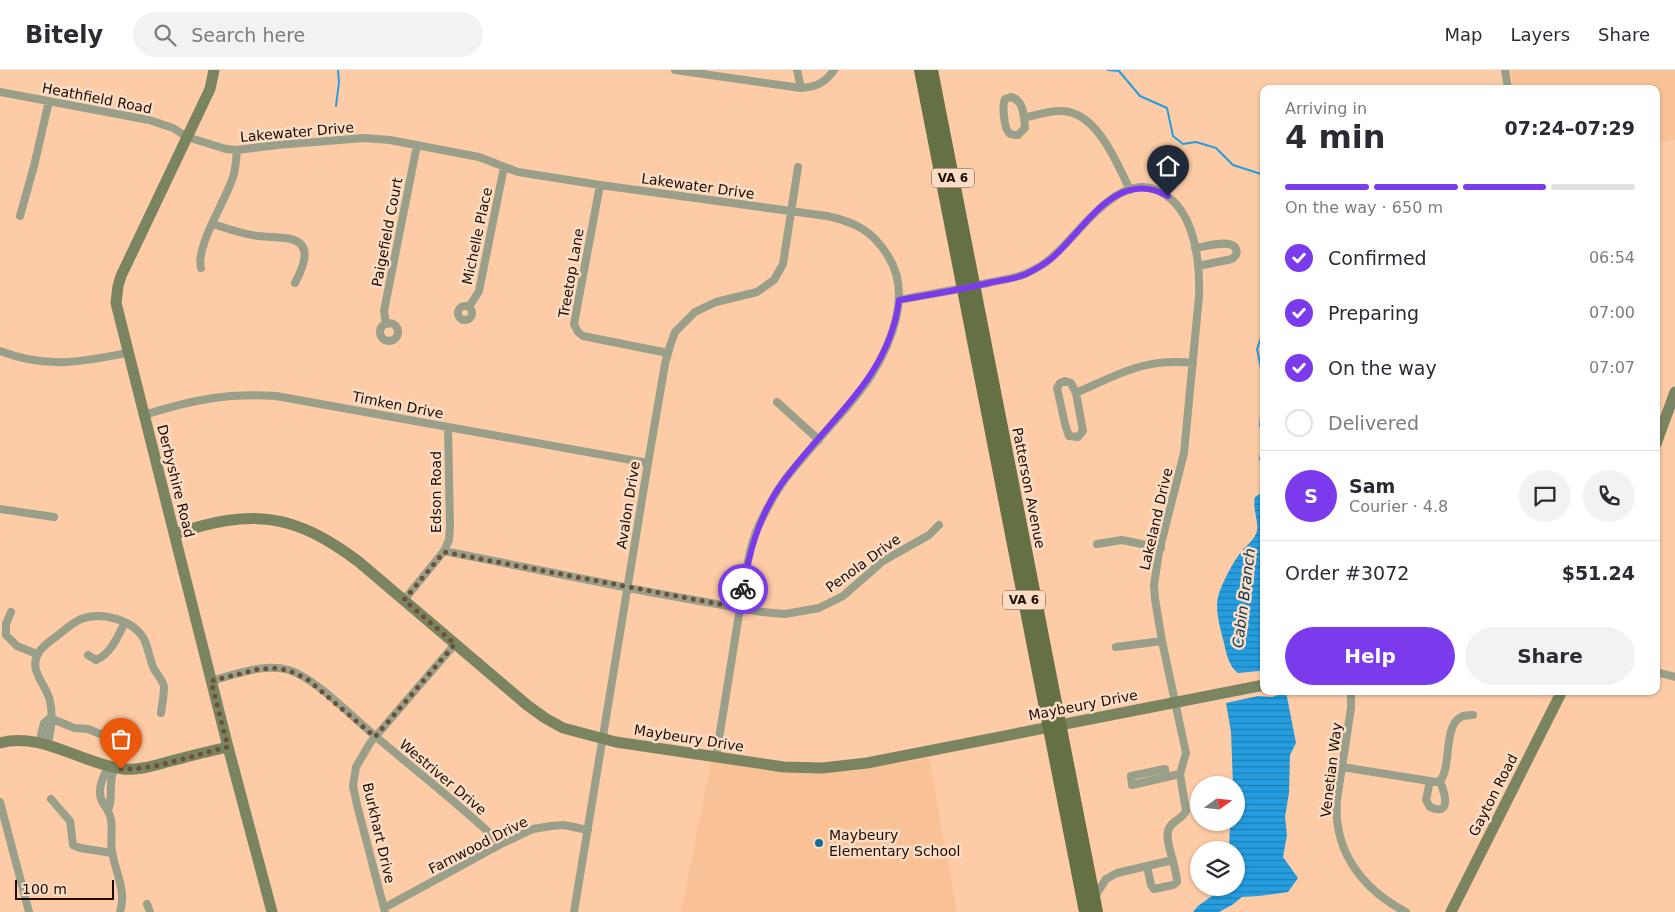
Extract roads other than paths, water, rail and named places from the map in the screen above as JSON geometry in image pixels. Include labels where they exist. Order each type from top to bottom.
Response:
[{"type":"main road","name":"Patterson Avenue","points":[[920,70],[968,287],[1055,726],[1096,912]]},
{"type":"main road","name":"Patterson Avenue","points":[[932,70],[968,287]]},
{"type":"main road","name":"Patterson Avenue","points":[[1055,726],[1085,912]]},
{"type":"street","name":"Derbyshire Road","points":[[214,70],[210,89],[143,228],[118,286],[116,309],[272,912]]},
{"type":"street","points":[[675,70],[801,88],[816,86],[822,83],[834,70]]},
{"type":"street","points":[[797,70],[801,88]]},
{"type":"street","points":[[1505,70],[1507,85]]},
{"type":"street","name":"Heathfield Road","points":[[0,92],[149,120],[173,128],[187,137]]},
{"type":"street","points":[[1016,98],[1020,102],[1024,118],[1026,128],[1023,132],[1018,135],[1009,133],[1003,108],[1005,99],[1016,98]]},
{"type":"street","points":[[20,216],[34,166],[48,101]]},
{"type":"street","points":[[899,300],[1025,274],[1050,260],[1092,215],[1120,193],[1130,190],[1112,154],[1097,131],[1087,120],[1073,112],[1062,111],[1024,118]]},
{"type":"street","name":"Lakewater Drive","points":[[187,137],[226,149],[237,150],[364,138],[390,140],[479,157],[518,172],[846,220],[865,230],[881,244],[893,263],[899,284],[896,318],[887,346],[859,394],[786,479],[766,510],[750,550],[716,757]]},
{"type":"street","name":"Paigefield Court","points":[[386,324],[384,311],[417,145]]},
{"type":"street","points":[[201,268],[201,254],[234,177],[237,150]]},
{"type":"street","name":"Michelle Place","points":[[469,307],[479,291],[504,167]]},
{"type":"street","name":"Avalon Drive","points":[[574,912],[627,587],[668,353],[676,332],[694,312],[716,302],[757,292],[774,280],[783,264],[798,167]]},
{"type":"street","name":"Treetop Lane","points":[[600,185],[574,324],[578,332],[583,336],[668,353]]},
{"type":"street","name":"Lakeland Drive","points":[[1130,190],[1149,188],[1159,191],[1179,206],[1185,216],[1195,248],[1199,296],[1184,453],[1156,565],[1154,585],[1162,641],[1186,753],[1180,774],[1186,811],[1183,816],[1172,823],[1168,833],[1177,882],[1173,885],[1152,888],[1147,866]]},
{"type":"street","points":[[213,224],[239,233],[287,238],[298,242],[303,248],[305,260],[295,283]]},
{"type":"street","points":[[1195,248],[1228,243],[1234,245],[1236,250],[1236,255],[1232,259],[1198,266]]},
{"type":"street","points":[[0,352],[34,361],[61,363],[78,362],[127,353]]},
{"type":"street","points":[[1076,393],[1142,365],[1160,361],[1193,363]]},
{"type":"street","points":[[1068,382],[1076,393],[1083,431],[1080,436],[1075,438],[1068,434],[1057,388],[1060,383],[1068,382]]},
{"type":"street","points":[[1660,433],[1675,392]]},
{"type":"street","name":"Timken Drive","points":[[144,415],[202,399],[230,395],[254,394],[290,397],[648,464]]},
{"type":"street","points":[[777,402],[819,440]]},
{"type":"street","name":"Edson Road","points":[[404,600],[444,552],[449,540],[448,428]]},
{"type":"street","points":[[0,509],[54,517]]},
{"type":"street","name":"Maybeury Drive","points":[[175,534],[214,522],[239,518],[260,518],[308,530],[337,545],[359,562],[544,718],[563,728],[603,738],[784,768],[822,768],[891,759],[1260,686]]},
{"type":"street","name":"Penola Drive","points":[[444,552],[740,608],[785,614],[804,612],[832,602],[853,589],[883,561],[929,535],[939,525]]},
{"type":"street","points":[[1097,544],[1122,540],[1161,548]]},
{"type":"street","points":[[11,612],[6,624],[6,635],[17,646],[38,654]]},
{"type":"street","points":[[43,745],[51,732],[50,698],[36,673],[38,654],[42,648],[81,619],[98,617],[125,622],[136,630],[145,641],[154,671],[162,681],[164,688],[161,713]]},
{"type":"street","points":[[88,654],[96,660],[102,657],[112,647],[125,622]]},
{"type":"street","points":[[1116,647],[1162,641]]},
{"type":"street","name":"Burkhart Drive","points":[[385,910],[359,814],[354,776],[359,761],[375,737],[455,644]]},
{"type":"street","name":"Westriver Drive","points":[[211,681],[259,669],[277,668],[290,671],[307,679],[501,844]]},
{"type":"street","points":[[1660,673],[1675,677]]},
{"type":"street","name":"Venetian Way","points":[[1351,695],[1351,708],[1336,814],[1338,833],[1344,851],[1356,870],[1376,893],[1406,912]]},
{"type":"street","name":"Gayton Road","points":[[1451,912],[1560,695]]},
{"type":"street","points":[[1430,781],[1426,800],[1430,807],[1442,808],[1446,802],[1446,797],[1440,781],[1444,772],[1454,726],[1461,717],[1474,715]]},
{"type":"street","points":[[50,718],[74,728],[88,729],[103,735]]},
{"type":"street","points":[[0,743],[23,740],[112,767],[130,769],[148,767],[228,747]]},
{"type":"street","points":[[112,767],[111,804],[108,810],[112,825],[110,840],[112,853],[123,895],[120,912]]},
{"type":"street","points":[[1342,767],[1440,781]]},
{"type":"street","points":[[1166,777],[1180,774]]},
{"type":"street","points":[[51,799],[70,821],[73,845],[80,848],[112,853]]},
{"type":"street","points":[[0,802],[30,912]]},
{"type":"street","name":"Farnwood Drive","points":[[385,910],[501,844],[534,829],[551,826],[572,826],[588,830]]},
{"type":"street","points":[[1094,898],[1109,877],[1117,873],[1173,860]]},
{"type":"water","points":[[1260,494],[1260,670],[1238,673],[1232,666],[1226,653],[1218,618],[1217,602],[1231,567],[1256,534],[1255,497]]},
{"type":"water","points":[[1287,695],[1296,743],[1290,755],[1289,793],[1285,817],[1287,835],[1283,857],[1298,878],[1288,892],[1242,897],[1219,912],[1193,912],[1212,896],[1245,896],[1245,841],[1229,841],[1230,831],[1245,831],[1245,776],[1233,776],[1231,732],[1226,703],[1258,696]]},
{"type":"waterway","points":[[336,106],[339,82],[338,70]]},
{"type":"waterway","name":"Cabin Branch","points":[[1108,70],[1119,71],[1140,96],[1167,108],[1173,136],[1183,144],[1196,142],[1216,148],[1233,165],[1260,174]]},
{"type":"waterway","name":"Cabin Branch","points":[[1260,340],[1257,349],[1260,363]]},
{"type":"place","name":"Maybeury Elementary School","points":[[819,843]]}]
